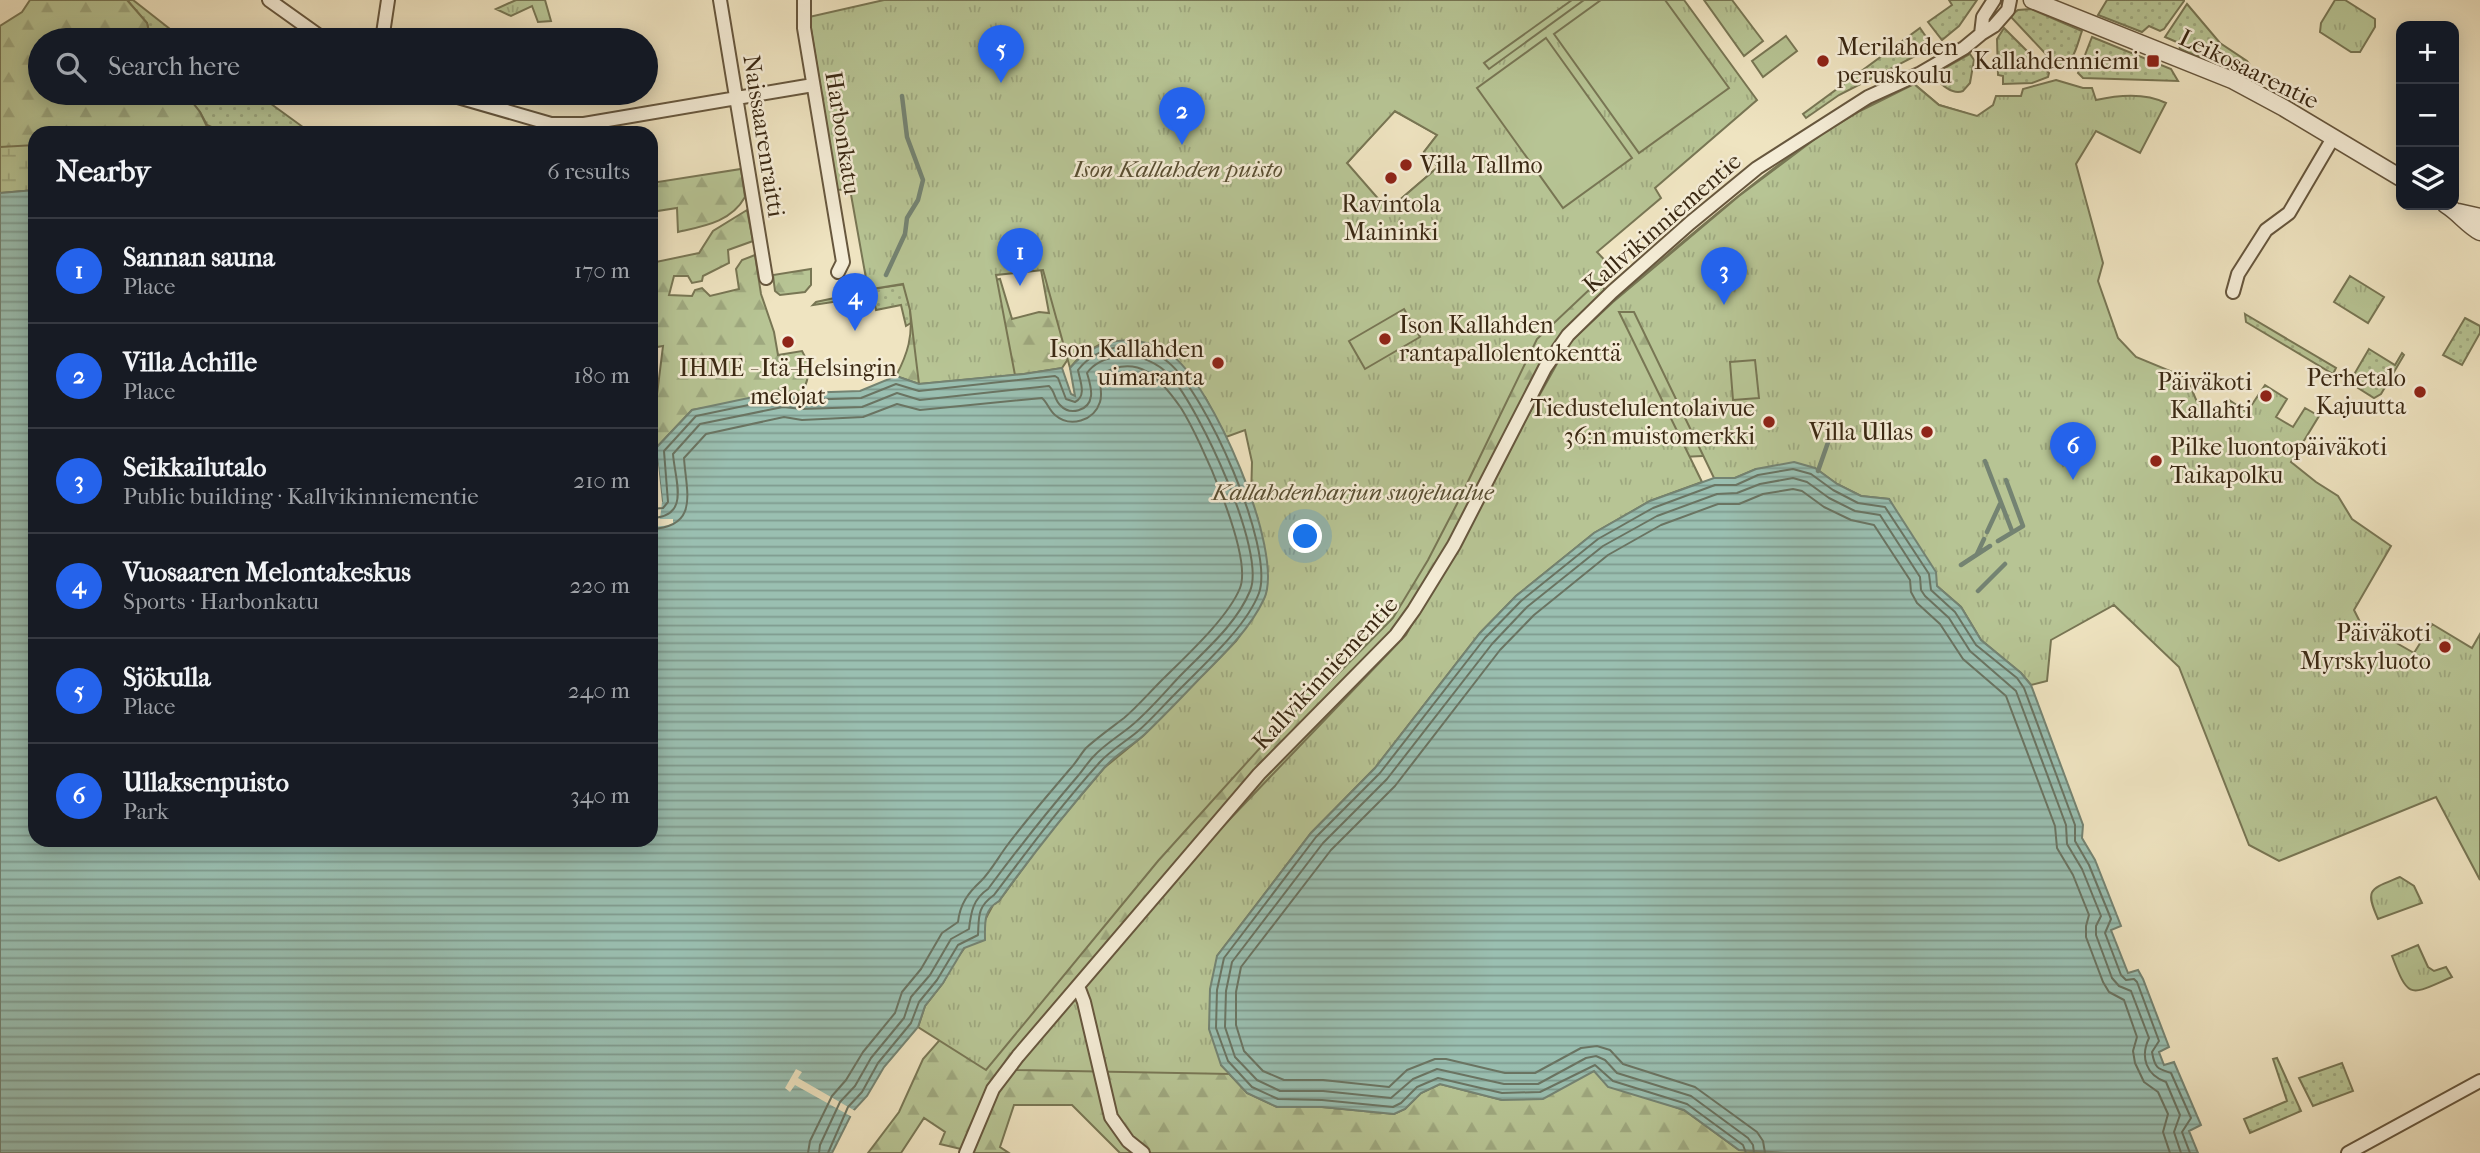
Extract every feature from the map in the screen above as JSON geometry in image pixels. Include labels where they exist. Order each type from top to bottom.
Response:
[{"type":"street","points":[[269,0],[308,28]]},
{"type":"street","points":[[384,28],[388,0]]},
{"type":"street","name":"Naissaarenraitti","points":[[720,0],[766,278]]},
{"type":"street","name":"Harbonkatu","points":[[804,0],[804,28],[843,262],[838,272]]},
{"type":"street","points":[[1981,34],[1983,17],[1994,0]]},
{"type":"street","name":"Kallvikinniementie","points":[[966,1153],[998,1082],[1259,774],[1396,635],[1454,545],[1545,368],[1568,335],[1681,231],[1757,168],[1868,97],[1946,59],[1994,26],[2008,10],[2010,0]]},
{"type":"street","name":"Leikosaarentie","points":[[2032,0],[2232,80],[2396,175]]},
{"type":"street","points":[[488,105],[562,125],[584,124],[813,85]]},
{"type":"street","points":[[2233,292],[2238,274],[2266,230],[2289,213],[2333,138]]},
{"type":"street","points":[[2454,210],[2480,233]]},
{"type":"street","points":[[2458,210],[2480,217]]},
{"type":"street","points":[[1078,986],[1111,1117],[1128,1141],[1143,1153]]},
{"type":"street","points":[[2348,1153],[2480,1081]]},
{"type":"green space","points":[[30,0],[127,0],[148,28],[28,28],[28,105],[194,105],[207,126],[28,126],[28,146],[0,148],[0,26],[22,12]]},
{"type":"green space","points":[[127,0],[133,0],[169,28],[148,28]]},
{"type":"green space","points":[[516,0],[545,0],[551,21],[538,22],[532,6],[511,16],[496,9]]},
{"type":"green space","name":"Ison Kallahden puisto","points":[[884,0],[1684,0],[1757,100],[1655,188],[1661,198],[1597,252],[1614,270],[1537,339],[1459,500],[1428,560],[1393,618],[1320,692],[1287,718],[1158,861],[986,1070],[918,1027],[925,1006],[993,905],[999,901],[1048,834],[1104,768],[1143,736],[1236,641],[1264,598],[1267,588],[1258,520],[1251,500],[1252,462],[1245,430],[1226,437],[1205,397],[1103,343],[1082,354],[1070,368],[1043,270],[996,275],[1015,375],[919,384],[910,310],[903,284],[872,289],[867,284],[850,189],[837,190],[809,17]],"holes":[[[1395,111],[1437,135],[1424,152],[1438,167],[1388,210],[1347,163]]]},
{"type":"green space","name":"Kallahdenharjun suojelualue","points":[[1239,0],[1459,89],[1613,301],[1756,182],[1793,154],[1872,104],[1914,84],[1939,105],[1966,113],[1803,451],[1682,457],[1415,671],[1221,1065],[1247,1093],[1277,1107],[1322,1107],[1394,1114],[1405,1109],[1421,1093],[1440,1084],[1502,1100],[1594,1071],[1655,1100],[1684,1110],[1739,1150],[1788,1153],[1120,1153],[1072,1105],[1014,1105],[1000,1147],[1009,1153],[961,1153],[961,1149],[940,1144],[945,1132],[924,1118],[901,1153],[868,1153],[899,1112],[923,1059],[946,1033],[1314,433],[1056,314],[1068,359],[1062,368],[919,384],[896,376],[909,344],[910,310],[984,282],[1000,279],[1012,319],[1039,312],[1049,313],[1039,259]],"holes":[[[1394,111],[1437,135],[1424,152],[1438,167],[1278,298],[1347,163]]]},
{"type":"green space","points":[[1572,0],[1584,0],[1489,69],[1484,63]]},
{"type":"green space","points":[[1601,0],[1665,0],[1729,88],[1639,153],[1554,34]]},
{"type":"green space","points":[[1704,0],[1732,0],[1763,41],[1744,56]]},
{"type":"green space","points":[[1949,0],[1977,0],[1959,26],[1942,40],[1928,22],[1952,5]]},
{"type":"green space","points":[[2107,0],[2184,1],[2164,29],[2160,31],[2149,26],[2142,32],[2098,15]]},
{"type":"green space","points":[[2335,0],[2345,0],[2375,19],[2375,27],[2360,52],[2351,52],[2320,32],[2321,23]]},
{"type":"green space","points":[[2187,4],[2220,43],[2247,61],[2250,65],[2246,76],[2180,49],[2179,43],[2165,37]]},
{"type":"green space","points":[[2031,9],[2082,31],[2074,54],[2067,63],[2057,66],[2010,16],[2018,10]]},
{"type":"green space","points":[[1920,28],[1933,47],[1839,95],[1806,118],[1803,114]]},
{"type":"green space","points":[[2004,28],[2049,73],[2048,77],[2032,83],[2003,84],[2003,76],[1998,75],[1997,39]]},
{"type":"green space","points":[[1786,36],[1797,51],[1763,77],[1752,61]]},
{"type":"green space","points":[[2092,37],[2171,69],[2178,81],[2083,78],[2078,73]]},
{"type":"green space","points":[[1546,38],[1632,158],[1563,208],[1477,88]]},
{"type":"green space","points":[[1970,54],[1974,60],[1970,83],[1959,92],[1944,86],[1936,76],[1938,72]]},
{"type":"green space","points":[[2056,80],[2092,88],[2096,100],[2132,96],[2166,103],[2140,153],[2096,131],[2076,164],[2103,263],[2098,281],[2118,338],[2136,357],[2180,375],[2189,383],[2197,402],[2219,416],[2229,400],[2247,412],[2265,385],[2287,399],[2276,417],[2293,427],[2305,408],[2319,416],[2291,462],[2338,496],[2352,519],[2391,546],[2354,610],[2360,622],[2414,653],[2432,624],[2472,648],[2480,634],[2480,880],[2436,797],[2279,861],[2249,845],[2179,667],[2114,605],[2051,640],[2047,681],[2031,685],[2021,673],[1981,640],[1961,607],[1937,586],[1889,499],[1861,496],[1837,484],[1815,468],[1756,469],[1735,478],[1714,478],[1634,312],[1619,312],[1702,482],[1650,501],[1594,533],[1516,596],[1480,633],[1375,768],[1311,833],[1217,956],[1221,1065],[1230,1074],[1015,1070],[1185,866],[1406,635],[1568,344],[1613,302],[1739,196],[1823,133],[1860,111],[1914,84],[1939,105],[1977,116],[1993,105],[1996,96],[2021,96],[2023,89]]},
{"type":"green space","points":[[194,105],[273,105],[301,126],[209,126]]},
{"type":"green space","points":[[28,145],[28,191],[0,193],[0,147]]},
{"type":"green space","points":[[741,169],[745,197],[732,212],[716,222],[678,232],[677,208],[658,211],[658,182]]},
{"type":"green space","points":[[747,210],[753,241],[728,250],[729,263],[703,276],[702,281],[692,283],[688,276],[674,276],[669,295],[692,296],[695,290],[702,288],[710,296],[739,289],[736,269],[742,260],[755,255],[761,294],[774,332],[778,355],[802,351],[807,362],[808,377],[802,393],[692,410],[658,446],[658,387],[663,346],[658,347],[658,262],[699,253],[713,231]]},
{"type":"green space","points":[[811,269],[811,285],[805,292],[780,295],[775,291],[773,275]]},
{"type":"green space","points":[[994,271],[906,326],[901,305],[876,310],[872,289]]},
{"type":"green space","points":[[2350,276],[2384,297],[2368,323],[2334,302]]},
{"type":"green space","points":[[863,292],[867,311],[858,313],[852,299],[813,305],[816,302]]},
{"type":"green space","name":"Ison Kallahden rantapallolentokenttä","points":[[1404,309],[1420,337],[1365,369],[1349,341]]},
{"type":"green space","points":[[2245,314],[2336,368],[2333,374],[2246,322]]},
{"type":"green space","points":[[2465,318],[2480,326],[2480,333],[2462,365],[2443,355]]},
{"type":"green space","points":[[2369,349],[2395,365],[2402,353],[2404,355],[2381,394],[2374,398],[2339,376],[2341,372],[2352,378]]},
{"type":"green space","points":[[1755,360],[1759,398],[1733,400],[1730,362]]},
{"type":"green space","points":[[2400,877],[2414,886],[2422,903],[2378,919],[2371,901],[2373,891]]},
{"type":"green space","points":[[2418,945],[2428,967],[2434,971],[2446,967],[2452,977],[2419,990],[2407,987],[2392,956]]},
{"type":"green space","points":[[2277,1058],[2301,1111],[2250,1133],[2244,1119],[2287,1101],[2273,1059]]},
{"type":"green space","points":[[2342,1063],[2353,1091],[2313,1106],[2299,1078]]},
{"type":"water","points":[[28,191],[28,847],[658,847],[658,502],[662,501],[658,446],[692,410],[782,391],[860,391],[896,376],[919,384],[1062,368],[1071,394],[1075,396],[1070,368],[1092,350],[1104,344],[1130,340],[1157,347],[1170,354],[1187,370],[1224,431],[1241,469],[1255,508],[1264,545],[1268,576],[1264,599],[1244,631],[1227,650],[1145,734],[1104,768],[990,909],[986,918],[985,940],[964,948],[943,983],[925,1006],[918,1027],[884,1067],[867,1096],[853,1111],[832,1153],[0,1153],[0,193]]},
{"type":"water","points":[[1794,462],[1815,468],[1837,484],[1861,496],[1889,499],[1936,572],[1937,586],[1961,607],[1981,640],[2021,673],[2031,685],[2083,825],[2082,838],[2095,860],[2121,926],[2111,930],[2128,973],[2138,970],[2143,979],[2169,1047],[2159,1052],[2164,1065],[2174,1062],[2201,1125],[2189,1131],[2198,1153],[1788,1153],[1739,1150],[1684,1110],[1608,1087],[1594,1071],[1543,1099],[1502,1100],[1440,1084],[1421,1093],[1405,1109],[1394,1114],[1322,1107],[1277,1107],[1247,1093],[1221,1065],[1209,1029],[1210,989],[1217,956],[1311,833],[1375,768],[1480,633],[1516,596],[1594,533],[1650,501],[1714,478],[1735,478],[1756,469]]},
{"type":"pier","points":[[658,463],[662,502],[660,519],[673,519],[673,525],[658,526]]},
{"type":"pier","points":[[796,1069],[802,1072],[798,1078],[857,1112],[854,1118],[795,1085],[790,1092],[785,1088]]},
{"type":"waterway","points":[[886,275],[905,234],[907,218],[918,200],[923,180],[907,137],[902,96]]},
{"type":"waterway","points":[[1818,471],[1832,431]]},
{"type":"waterway","points":[[1985,461],[2012,531]]},
{"type":"waterway","points":[[1998,541],[2023,526],[2006,480]]},
{"type":"waterway","points":[[1987,532],[2000,504]]},
{"type":"waterway","points":[[1977,554],[1984,539]]},
{"type":"waterway","points":[[1961,565],[1990,546]]},
{"type":"waterway","points":[[1978,591],[2005,564]]},
{"type":"place","name":"Merilahden peruskoulu","points":[[1823,61]]},
{"type":"place","name":"Kallahdenniemi","points":[[2153,61]]},
{"type":"place","name":"Sjökulla","points":[[1001,83]]},
{"type":"place","name":"Villa Achille","points":[[1182,145]]},
{"type":"place","name":"Villa Tallmo","points":[[1406,165]]},
{"type":"place","name":"Ravintola Maininki","points":[[1391,178]]},
{"type":"place","name":"Sannan sauna","points":[[1020,286]]},
{"type":"place","name":"Seikkailutalo","points":[[1724,305]]},
{"type":"place","name":"Vuosaaren Melontakeskus","points":[[855,331]]},
{"type":"place","name":"Ison Kallahden rantapallolentokenttä","points":[[1385,339]]},
{"type":"place","name":"IHME - Itä-Helsingin melojat","points":[[788,342]]},
{"type":"place","name":"Ison Kallahden uimaranta","points":[[1218,363]]},
{"type":"place","name":"Perhetalo Kajuutta","points":[[2420,392]]},
{"type":"place","name":"Päiväkoti Kallahti","points":[[2266,396]]},
{"type":"place","name":"Tiedustelulentolaivue 36:n muistomerkki","points":[[1769,422]]},
{"type":"place","name":"Villa Ullas","points":[[1927,432]]},
{"type":"place","name":"Pilke luontopäiväkoti Taikapolku","points":[[2156,461]]},
{"type":"place","name":"Ullaksenpuisto","points":[[2073,480]]},
{"type":"place","name":"Päiväkoti Myrskyluoto","points":[[2445,647]]}]
